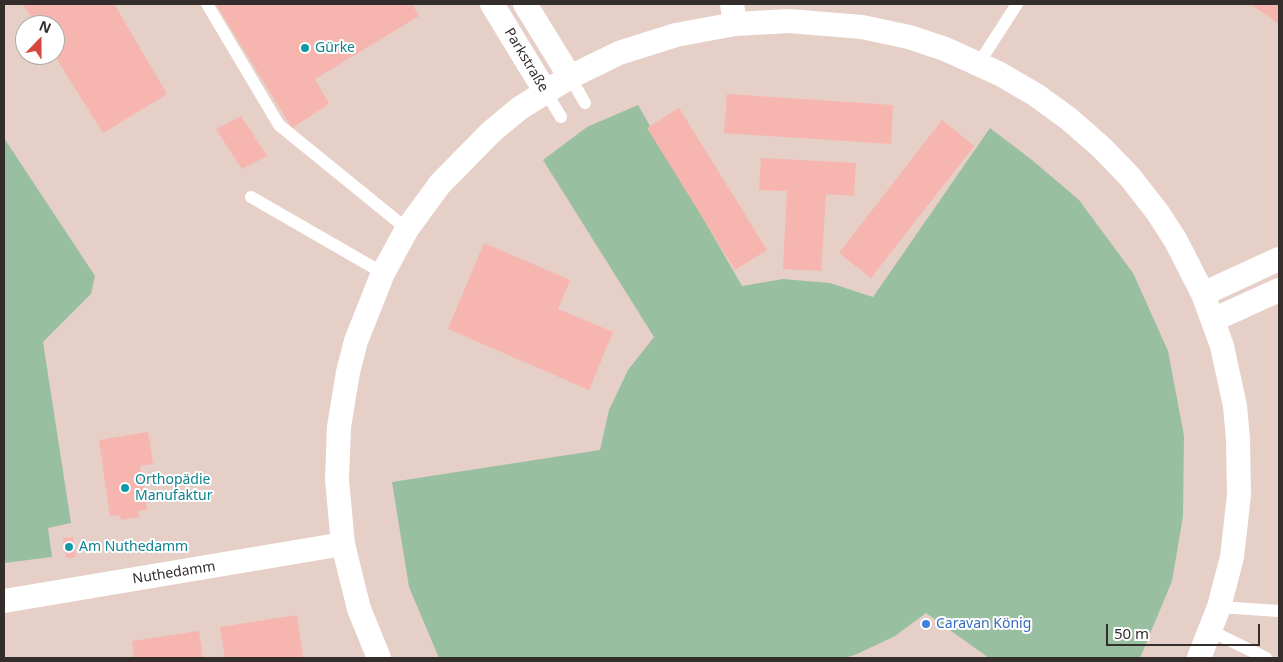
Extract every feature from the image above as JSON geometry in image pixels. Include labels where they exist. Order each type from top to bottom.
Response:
[{"type":"street","name":"Parkstraße","points":[[492,4],[545,91]]},
{"type":"street","name":"Parkstraße","points":[[525,4],[570,77]]},
{"type":"street","points":[[379,658],[359,609],[343,544],[337,480],[342,403],[356,341],[383,273],[408,229],[440,184],[491,132],[545,91],[620,53],[733,14],[862,27],[909,37],[979,63],[1036,95],[1069,119],[1102,148],[1130,177],[1158,213],[1176,241],[1203,294],[1227,364],[1235,406],[1240,467],[1232,557],[1219,607],[1199,658]]},
{"type":"street","points":[[1203,294],[1279,259]]},
{"type":"street","points":[[1213,320],[1279,290]]},
{"type":"street","name":"Nuthedamm","points":[[4,601],[343,544]]},
{"type":"lane","points":[[207,4],[279,125],[408,229]]},
{"type":"lane","points":[[979,63],[1017,4]]},
{"type":"lane","name":"Parkstraße","points":[[570,77],[585,103]]},
{"type":"lane","name":"Parkstraße","points":[[545,91],[561,117]]},
{"type":"lane","points":[[252,197],[383,273]]},
{"type":"lane","points":[[1219,607],[1239,610],[1279,611]]},
{"type":"lane","points":[[1211,631],[1264,658]]},
{"type":"shaded area","points":[[4,4],[1279,4],[1279,658],[4,658]]},
{"type":"green space","points":[[638,105],[742,286],[783,279],[830,283],[873,297],[990,128],[1032,160],[1079,200],[1133,273],[1168,351],[1184,436],[1183,516],[1172,581],[1140,658],[989,658],[926,613],[895,636],[855,655],[843,658],[439,658],[409,587],[392,482],[600,450],[609,410],[628,370],[654,337],[543,160],[587,127]]},
{"type":"green space","points":[[4,138],[95,276],[91,294],[43,342],[71,523],[48,528],[52,557],[4,563]]},
{"type":"building","points":[[23,4],[114,4],[167,94],[103,133],[61,65],[65,65],[65,15],[30,15]]},
{"type":"building","name":"Gürke","points":[[216,4],[412,4],[419,16],[315,79],[329,104],[292,128]]},
{"type":"building","points":[[1250,4],[1279,4],[1279,24]]},
{"type":"building","points":[[727,94],[893,105],[891,144],[724,133]]},
{"type":"building","points":[[679,108],[767,250],[735,270],[647,128]]},
{"type":"building","points":[[241,116],[267,156],[242,169],[216,129]]},
{"type":"building","points":[[942,120],[974,146],[871,278],[839,253]]},
{"type":"building","points":[[761,158],[856,163],[854,196],[826,194],[821,271],[783,269],[787,191],[759,190]]},
{"type":"building","points":[[484,243],[570,280],[558,309],[613,332],[589,390],[448,329]]},
{"type":"building","name":"Orthopädie Manufaktur","points":[[148,432],[153,464],[140,466],[147,510],[138,511],[139,517],[121,520],[120,515],[110,516],[99,440]]},
{"type":"building","name":"Am Nuthedamm","points":[[73,537],[76,557],[66,558],[63,538]]},
{"type":"building","points":[[297,615],[303,658],[225,658],[220,627]]},
{"type":"building","points":[[199,631],[203,658],[134,658],[132,641]]},
{"type":"place","name":"Gürke","points":[[305,48]]},
{"type":"place","name":"Orthopädie Manufaktur","points":[[125,488]]},
{"type":"place","name":"Am Nuthedamm","points":[[69,547]]},
{"type":"place","name":"Caravan König","points":[[926,624]]}]
